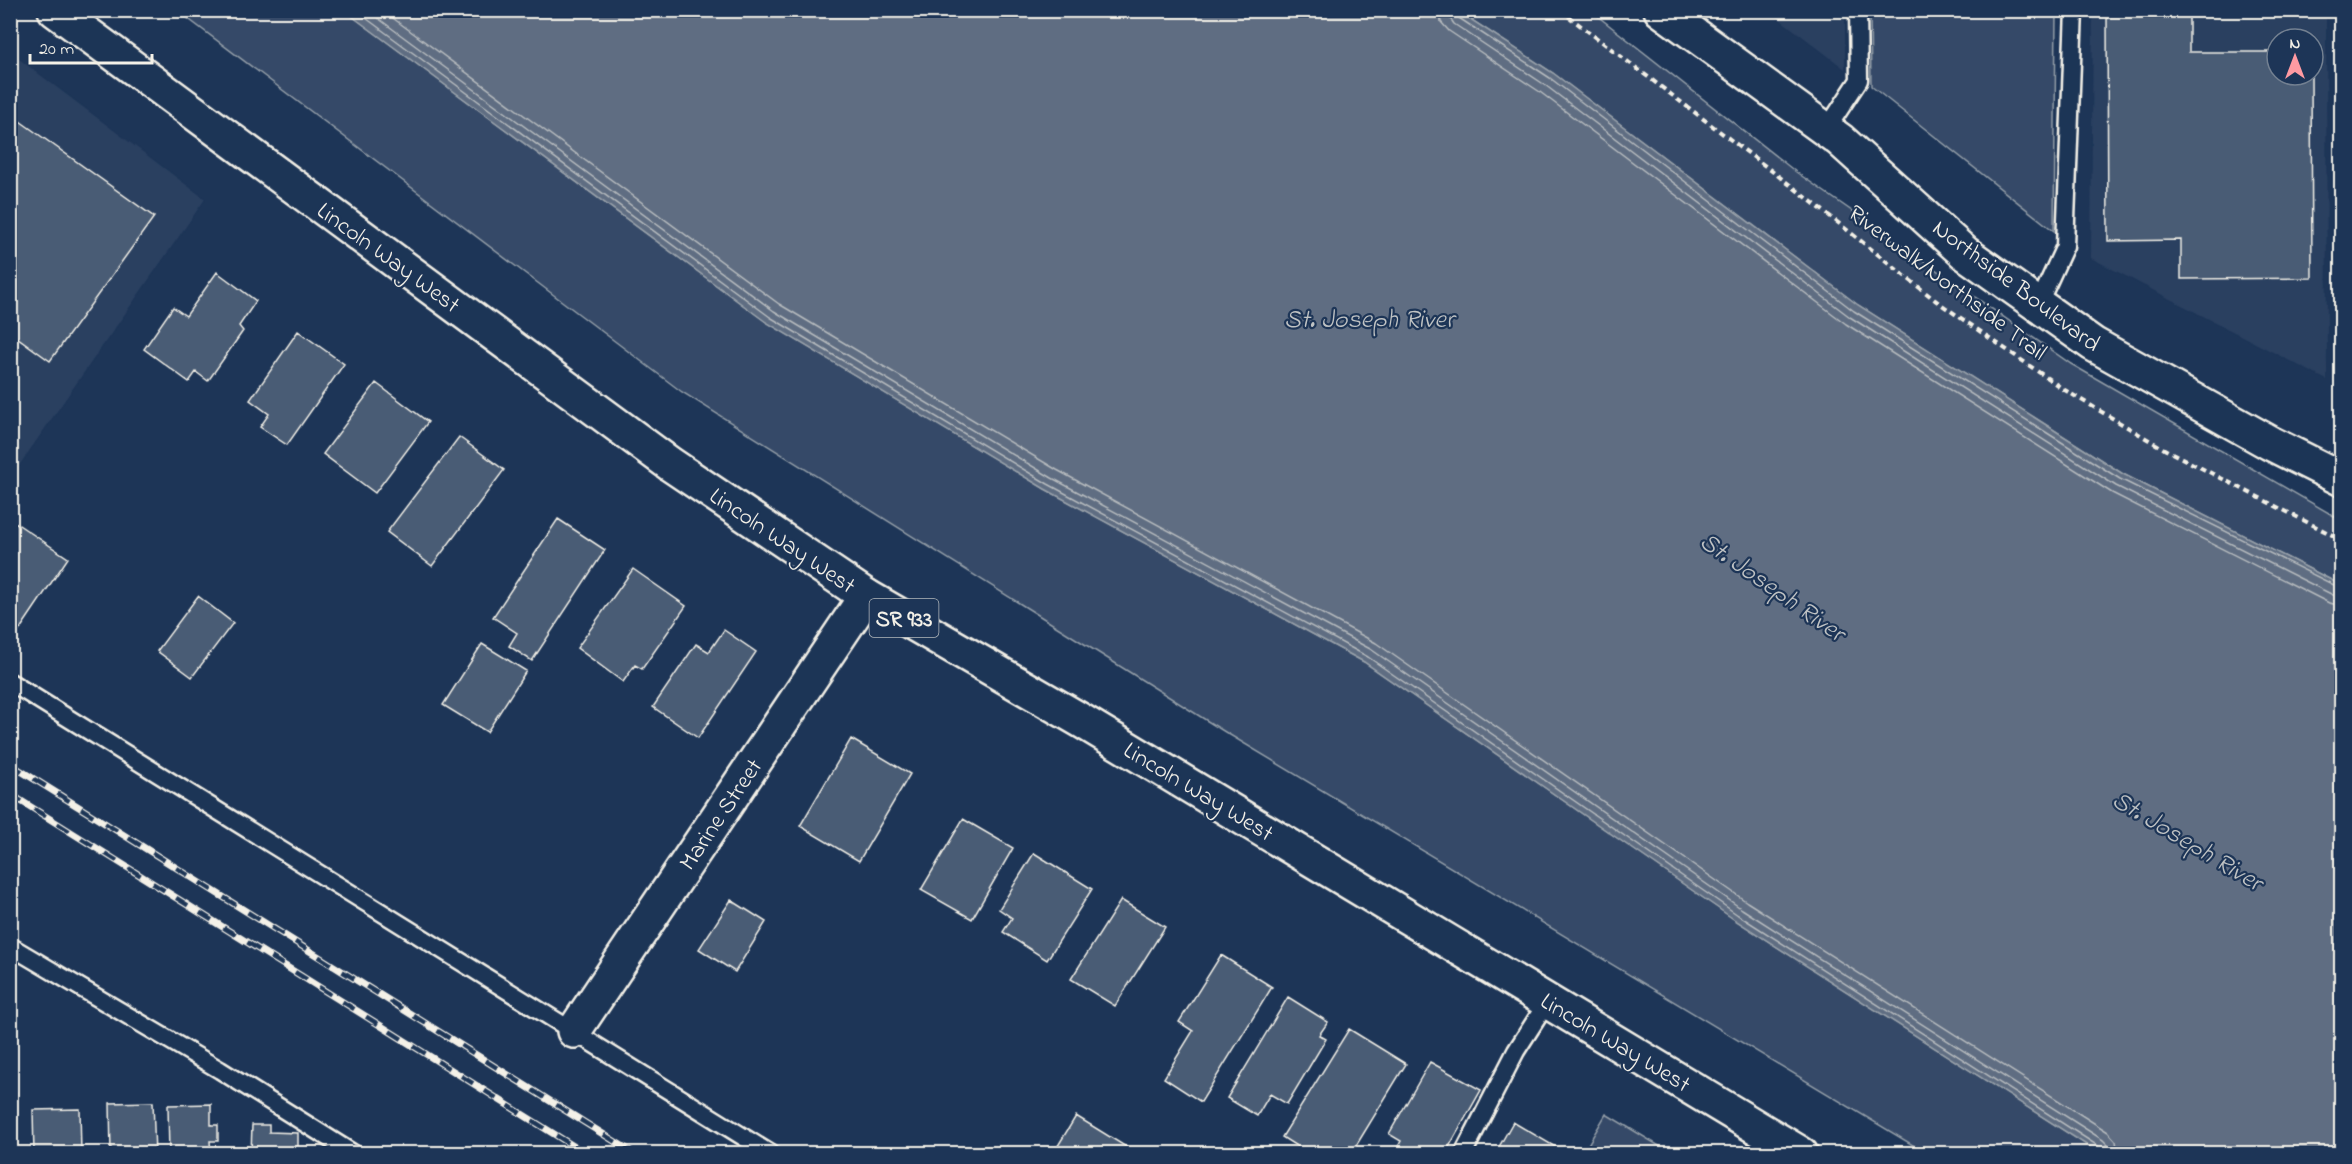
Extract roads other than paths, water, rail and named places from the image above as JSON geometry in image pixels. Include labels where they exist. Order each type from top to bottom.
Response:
[{"type":"main road","name":"Lincoln Way West","points":[[55,10],[670,464],[866,596],[1093,728],[1801,1154]]},
{"type":"main road","name":"Northside Boulevard","points":[[1661,10],[1840,140],[1965,253],[2093,344],[2270,443],[2342,479]]},
{"type":"main road","name":"Marine Street","points":[[574,1031],[866,596]]},
{"type":"lane","points":[[1826,130],[1858,80],[1858,10]]},
{"type":"lane","points":[[2038,305],[2065,246],[2074,10]]},
{"type":"lane","points":[[10,682],[771,1154]]},
{"type":"lane","points":[[10,946],[220,1070],[354,1154]]},
{"type":"lane","points":[[1463,1154],[1516,1051],[1548,1001]]},
{"type":"water","name":"St. Joseph River","points":[[345,11],[1458,11],[1553,73],[1858,305],[2123,474],[2341,585],[2341,1153],[2099,1153],[1735,920],[1364,662],[1045,489],[766,322]]},
{"type":"railway","points":[[10,764],[635,1154]]},
{"type":"railway","points":[[10,794],[586,1154]]}]
